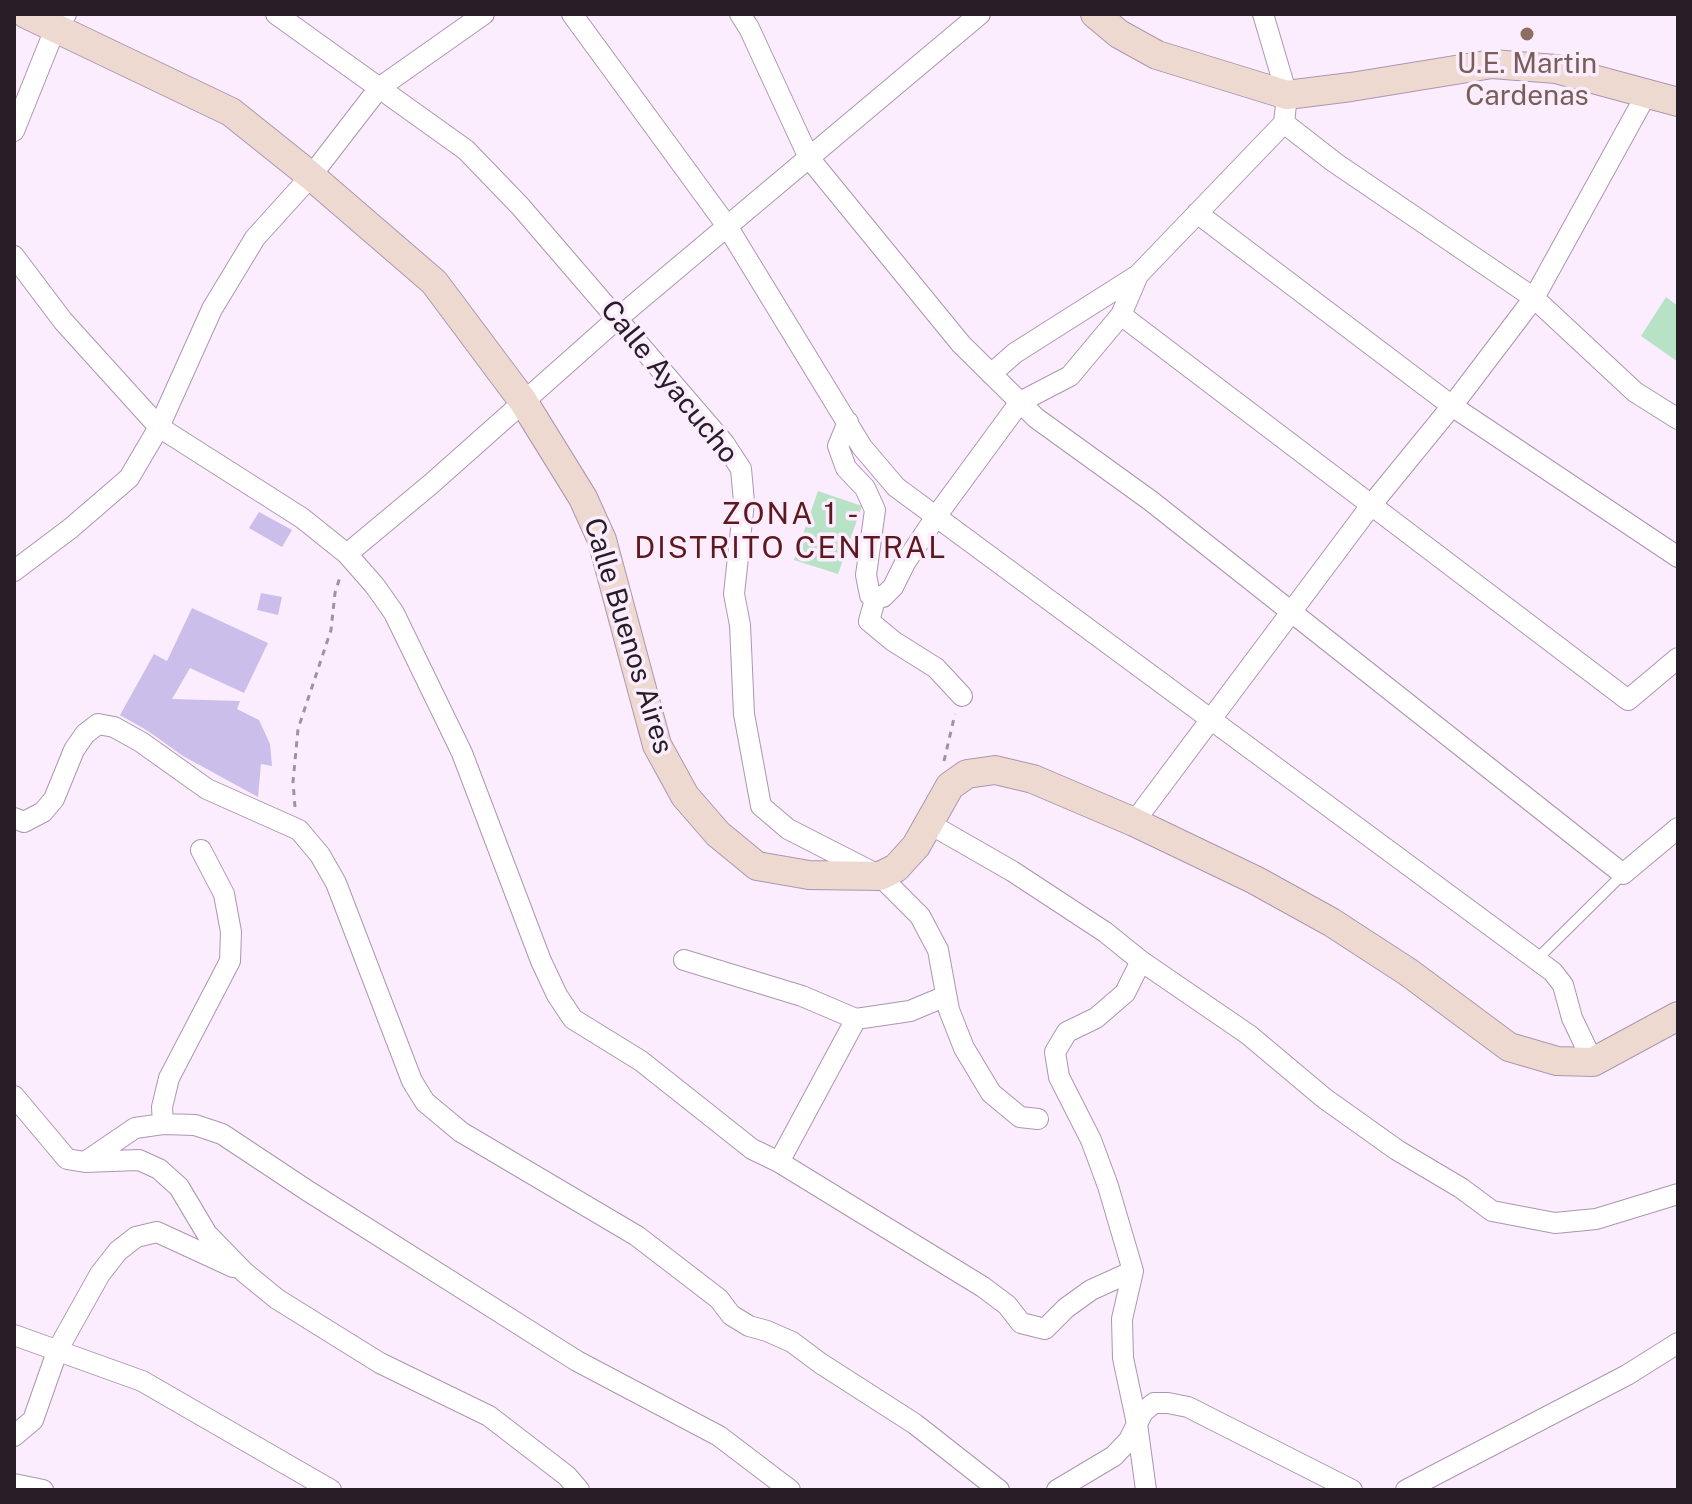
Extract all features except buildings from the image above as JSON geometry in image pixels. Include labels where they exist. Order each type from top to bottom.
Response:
[{"type":"street","name":"Calle Buenos Aires","points":[[26,14],[61,22],[231,112],[434,282],[523,401],[583,498],[602,540],[657,745],[685,796],[718,834],[757,866],[809,875],[880,876]]},
{"type":"street","points":[[14,571],[129,478],[159,427],[212,309],[255,238],[311,176],[379,88],[484,14]]},
{"type":"street","points":[[572,14],[727,226],[862,447],[896,487],[1553,972],[1563,985],[1572,1018],[1593,1062]]},
{"type":"street","points":[[740,14],[809,158],[961,344],[1036,418],[1151,501],[1623,874],[1678,828]]},
{"type":"street","points":[[347,554],[618,318],[980,14]]},
{"type":"street","points":[[1095,14],[1119,34],[1157,55],[1287,95],[1492,64],[1556,69],[1678,102]]},
{"type":"street","points":[[991,374],[1015,353],[1138,275],[1284,123],[1287,95],[1263,14]]},
{"type":"street","name":"Calle Ayacucho","points":[[288,18],[466,150],[520,206],[724,443],[741,469],[744,502],[734,594],[740,625],[744,714],[761,806],[788,829],[880,876],[920,916],[938,950],[946,996],[964,1048],[991,1093],[1020,1117],[1038,1119]]},
{"type":"street","points":[[14,131],[61,22]]},
{"type":"street","points":[[1134,822],[1372,504],[1534,298],[1647,93]]},
{"type":"street","points":[[1284,123],[1334,162],[1534,298],[1635,392],[1678,419]]},
{"type":"street","points":[[1197,213],[1452,406],[1678,557]]},
{"type":"street","points":[[14,256],[63,321],[159,427],[302,518],[347,554],[394,613],[462,753],[541,961],[557,995],[573,1019],[641,1061],[752,1149],[779,1162],[983,1287],[1007,1305],[1021,1323],[1045,1329],[1066,1308],[1091,1290],[1133,1271]]},
{"type":"street","points":[[848,422],[838,446],[846,468],[865,488],[875,510],[866,575],[870,595],[883,597],[893,587],[937,515],[1020,402],[1070,376],[1121,315],[1138,275]]},
{"type":"street","points":[[1121,315],[1628,700],[1678,658]]},
{"type":"street","points":[[876,596],[869,621],[893,641],[936,668],[962,696]]},
{"type":"street","points":[[14,818],[24,822],[43,812],[54,799],[74,750],[85,734],[98,724],[114,727],[141,742],[207,789],[299,830],[320,855],[336,883],[412,1081],[425,1102],[461,1132],[637,1236],[719,1299],[731,1315],[749,1326],[792,1342],[915,1424],[999,1490]]},
{"type":"street","points":[[880,876],[896,868],[916,846],[950,786],[967,774],[995,770],[1033,779],[1134,822],[1255,880],[1331,922],[1419,979],[1509,1047],[1557,1061],[1593,1062],[1678,1016]]},
{"type":"street","points":[[930,824],[1012,871],[1105,932],[1141,961],[1249,1035],[1324,1098],[1397,1150],[1461,1188],[1492,1211],[1555,1223],[1596,1219],[1678,1194]]},
{"type":"street","points":[[163,1124],[162,1107],[169,1078],[230,961],[231,932],[224,894],[201,850]]},
{"type":"street","points":[[684,960],[802,996],[856,1019],[910,1011],[946,996]]},
{"type":"street","points":[[1141,961],[1125,993],[1096,1018],[1067,1032],[1055,1052],[1059,1077],[1091,1140],[1108,1186],[1133,1271],[1122,1319],[1123,1358],[1137,1424],[1146,1490]]},
{"type":"street","points":[[779,1162],[856,1019]]},
{"type":"street","points":[[14,1096],[67,1159],[85,1162],[139,1160],[159,1169],[179,1187],[207,1234],[244,1272],[303,1317],[380,1363],[489,1416],[567,1476],[579,1490]]},
{"type":"street","points":[[85,1162],[135,1128],[163,1124],[195,1125],[222,1134],[577,1361],[719,1436],[790,1490]]},
{"type":"street","points":[[14,1436],[33,1420],[58,1349],[100,1274],[118,1251],[136,1237],[157,1232],[244,1272]]},
{"type":"street","points":[[14,1335],[142,1381],[331,1490]]},
{"type":"street","points":[[1406,1490],[1627,1375],[1678,1343]]},
{"type":"street","points":[[1057,1490],[1114,1456],[1129,1440],[1143,1412],[1154,1403],[1188,1407],[1352,1490]]},
{"type":"street","points":[[14,1484],[43,1490]]},
{"type":"lane","points":[[1537,959],[1623,874]]},
{"type":"path","points":[[299,830],[293,782],[298,729],[331,630],[335,593],[347,554]]},
{"type":"path","points":[[950,786],[942,775],[951,724],[962,696]]},
{"type":"green space","points":[[1666,297],[1678,306],[1678,362],[1641,336]]},
{"type":"green space","points":[[818,491],[862,506],[838,574],[794,560]]},
{"type":"place","name":"U.E. Martin Cardenas","points":[[1527,34]]},
{"type":"district","name":"ZONA 1 - DISTRITO CENTRAL","points":[[791,532]]}]
